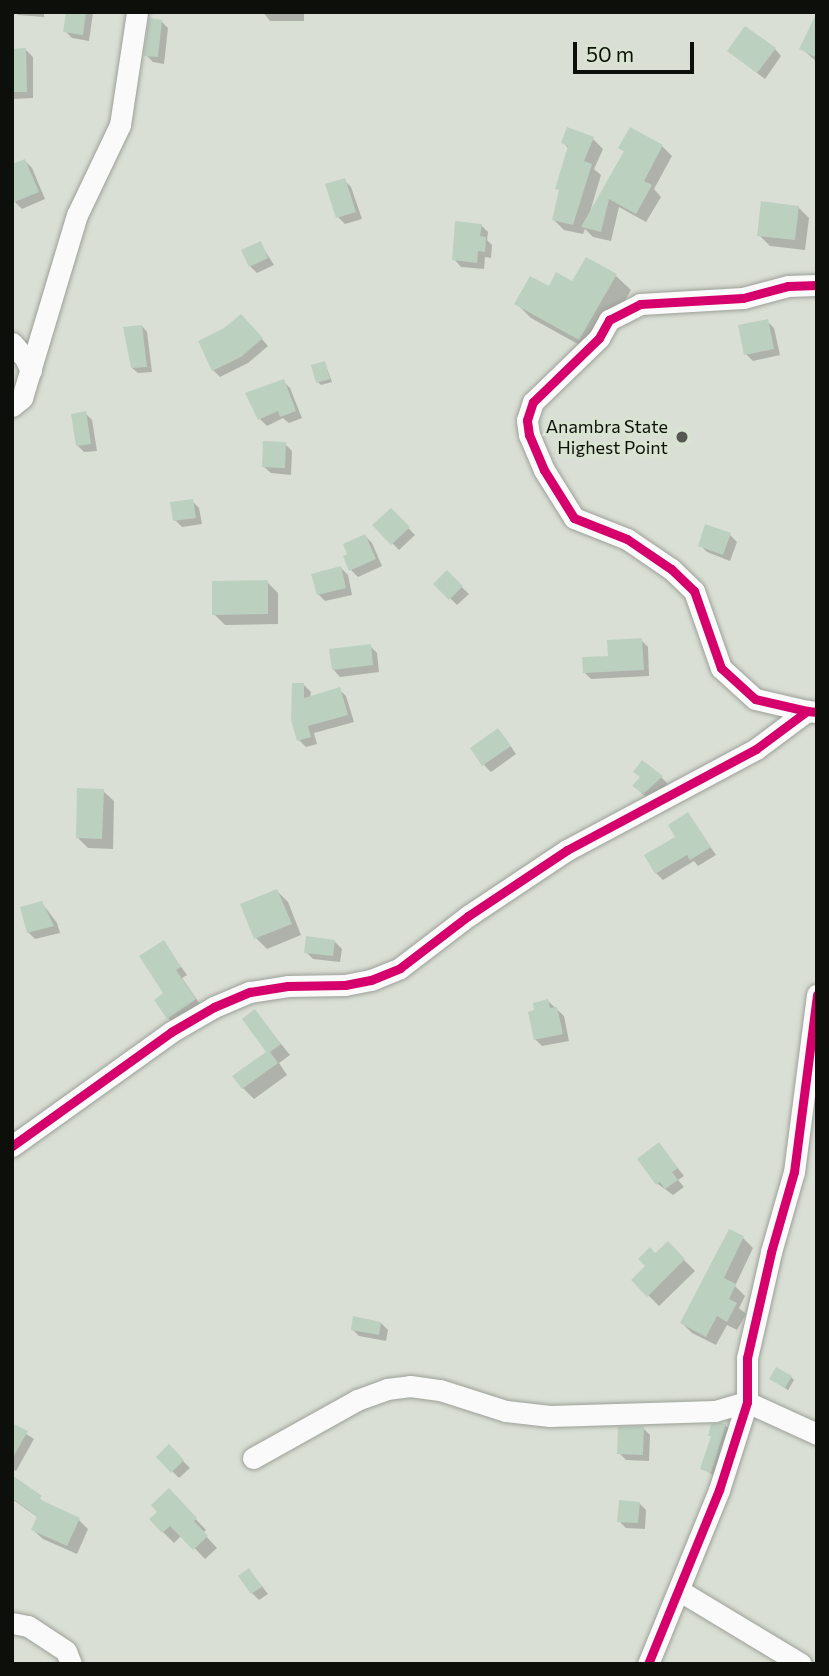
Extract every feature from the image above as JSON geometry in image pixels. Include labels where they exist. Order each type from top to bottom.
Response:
[{"type":"street","points":[[12,406],[22,398],[77,215],[120,125],[137,12]]},
{"type":"street","points":[[812,711],[755,699],[721,668],[694,591],[671,569],[627,539],[574,518],[544,470],[529,435],[527,420],[533,402],[599,338],[609,320],[640,304],[743,298],[788,286],[817,285]]},
{"type":"street","points":[[12,343],[25,358],[31,371]]},
{"type":"street","points":[[12,1146],[171,1032],[214,1007],[250,992],[288,986],[345,985],[371,980],[400,968],[468,916],[567,850],[756,749],[812,711]]},
{"type":"street","points":[[648,1664],[719,1490],[747,1402],[747,1358],[771,1252],[794,1172],[817,994]]},
{"type":"street","points":[[253,1458],[357,1400],[387,1389],[410,1385],[440,1390],[506,1411],[550,1416],[715,1411],[747,1402],[817,1434]]},
{"type":"street","points":[[680,1591],[801,1664]]},
{"type":"street","points":[[12,1623],[28,1626],[66,1651],[71,1664]]},
{"type":"building","points":[[66,12],[86,12],[83,35],[63,32]]},
{"type":"building","points":[[817,12],[817,58],[799,49]]},
{"type":"building","points":[[149,18],[162,20],[158,57],[144,56]]},
{"type":"building","points":[[745,26],[776,48],[757,73],[727,51]]},
{"type":"building","points":[[26,48],[27,92],[12,92],[12,49]]},
{"type":"building","points":[[567,127],[594,137],[584,161],[592,164],[573,225],[552,220],[559,190],[555,189],[568,146],[561,143]]},
{"type":"building","points":[[630,127],[663,145],[644,181],[652,185],[636,214],[609,199],[601,232],[581,227],[624,151],[618,148]]},
{"type":"building","points":[[25,159],[39,192],[12,203],[12,164]]},
{"type":"building","points":[[345,178],[356,212],[336,218],[325,184]]},
{"type":"building","points":[[761,201],[799,206],[795,240],[757,236]]},
{"type":"building","points":[[455,221],[482,224],[480,236],[486,237],[485,252],[478,251],[477,263],[452,260]]},
{"type":"building","points":[[261,241],[268,258],[249,267],[241,250]]},
{"type":"building","points":[[586,257],[617,274],[579,340],[514,304],[530,276],[549,286],[556,272],[572,281]]},
{"type":"building","points":[[241,314],[263,338],[241,357],[212,371],[198,341],[224,328]]},
{"type":"building","points":[[768,319],[774,349],[744,355],[738,325]]},
{"type":"building","points":[[142,325],[147,367],[131,368],[123,327]]},
{"type":"building","points":[[325,361],[330,379],[316,383],[311,365]]},
{"type":"building","points":[[284,379],[296,411],[280,417],[278,411],[258,420],[245,393]]},
{"type":"building","points":[[86,411],[91,444],[76,446],[71,414]]},
{"type":"building","points":[[263,441],[286,442],[285,468],[262,467]]},
{"type":"building","points":[[193,499],[196,518],[173,521],[170,502]]},
{"type":"building","points":[[391,508],[410,527],[391,545],[372,525]]},
{"type":"building","points":[[705,524],[731,533],[723,555],[698,546]]},
{"type":"building","points":[[365,534],[376,559],[349,571],[343,556],[347,554],[343,544]]},
{"type":"building","points":[[341,566],[346,588],[317,595],[311,574]]},
{"type":"building","points":[[447,570],[463,586],[449,600],[433,584]]},
{"type":"building","points":[[268,580],[268,614],[212,615],[212,581]]},
{"type":"building","points":[[642,638],[644,670],[583,673],[582,657],[608,656],[607,640]]},
{"type":"building","points":[[371,644],[373,665],[332,670],[329,649]]},
{"type":"building","points":[[292,683],[304,683],[304,698],[340,687],[348,715],[308,726],[311,737],[297,741],[291,720]]},
{"type":"building","points":[[498,728],[511,746],[482,766],[470,748]]},
{"type":"building","points":[[642,760],[663,776],[643,794],[632,786],[640,777],[633,772]]},
{"type":"building","points":[[77,788],[104,789],[102,839],[76,838]]},
{"type":"building","points":[[688,812],[711,847],[690,860],[687,855],[655,874],[644,855],[675,837],[668,825]]},
{"type":"building","points":[[277,889],[292,924],[254,939],[240,904]]},
{"type":"building","points":[[42,901],[54,926],[27,933],[20,907]]},
{"type":"building","points":[[306,936],[335,940],[333,956],[304,953]]},
{"type":"building","points":[[164,940],[181,967],[176,970],[196,999],[167,1019],[154,1000],[163,993],[139,956]]},
{"type":"building","points":[[548,999],[550,1008],[557,1007],[563,1034],[534,1040],[528,1012],[534,1010],[533,1003]]},
{"type":"building","points":[[255,1009],[281,1044],[270,1052],[278,1063],[242,1089],[232,1076],[266,1052],[242,1019]]},
{"type":"building","points":[[659,1142],[678,1168],[672,1172],[678,1180],[665,1189],[660,1182],[656,1185],[637,1159]]},
{"type":"building","points":[[729,1229],[744,1236],[724,1278],[736,1284],[729,1299],[737,1303],[727,1322],[717,1316],[706,1337],[680,1323]]},
{"type":"building","points":[[668,1241],[685,1259],[647,1297],[631,1280],[645,1266],[638,1259],[650,1247],[655,1253]]},
{"type":"building","points":[[353,1316],[381,1322],[379,1335],[351,1330]]},
{"type":"building","points":[[776,1367],[792,1376],[785,1388],[769,1379]]},
{"type":"building","points":[[12,1423],[28,1431],[12,1459]]},
{"type":"building","points":[[711,1424],[726,1424],[711,1473],[700,1469],[711,1436],[708,1436]]},
{"type":"building","points":[[644,1426],[643,1455],[617,1454],[618,1427]]},
{"type":"building","points":[[169,1444],[184,1460],[171,1473],[156,1457]]},
{"type":"building","points":[[12,1475],[42,1496],[39,1499],[80,1518],[67,1546],[31,1530],[37,1516],[12,1498]]},
{"type":"building","points":[[169,1488],[197,1518],[194,1521],[208,1536],[193,1550],[170,1526],[162,1533],[149,1519],[157,1512],[151,1505]]},
{"type":"building","points":[[619,1500],[640,1502],[638,1523],[617,1522]]},
{"type":"building","points":[[249,1568],[262,1587],[251,1594],[238,1576]]},
{"type":"cycle path","points":[[807,711],[755,699],[721,668],[694,591],[671,569],[627,539],[574,518],[544,470],[529,435],[527,420],[533,402],[599,338],[609,320],[640,304],[743,298],[788,286],[817,285]]},
{"type":"cycle path","points":[[12,1146],[171,1032],[214,1007],[250,992],[288,986],[345,985],[371,980],[400,968],[468,916],[567,850],[756,749],[807,711],[817,712]]},
{"type":"cycle path","points":[[648,1664],[719,1490],[747,1402],[747,1358],[771,1252],[794,1172],[817,994]]},
{"type":"place","name":"Anambra State Highest Point","points":[[682,437]]}]
